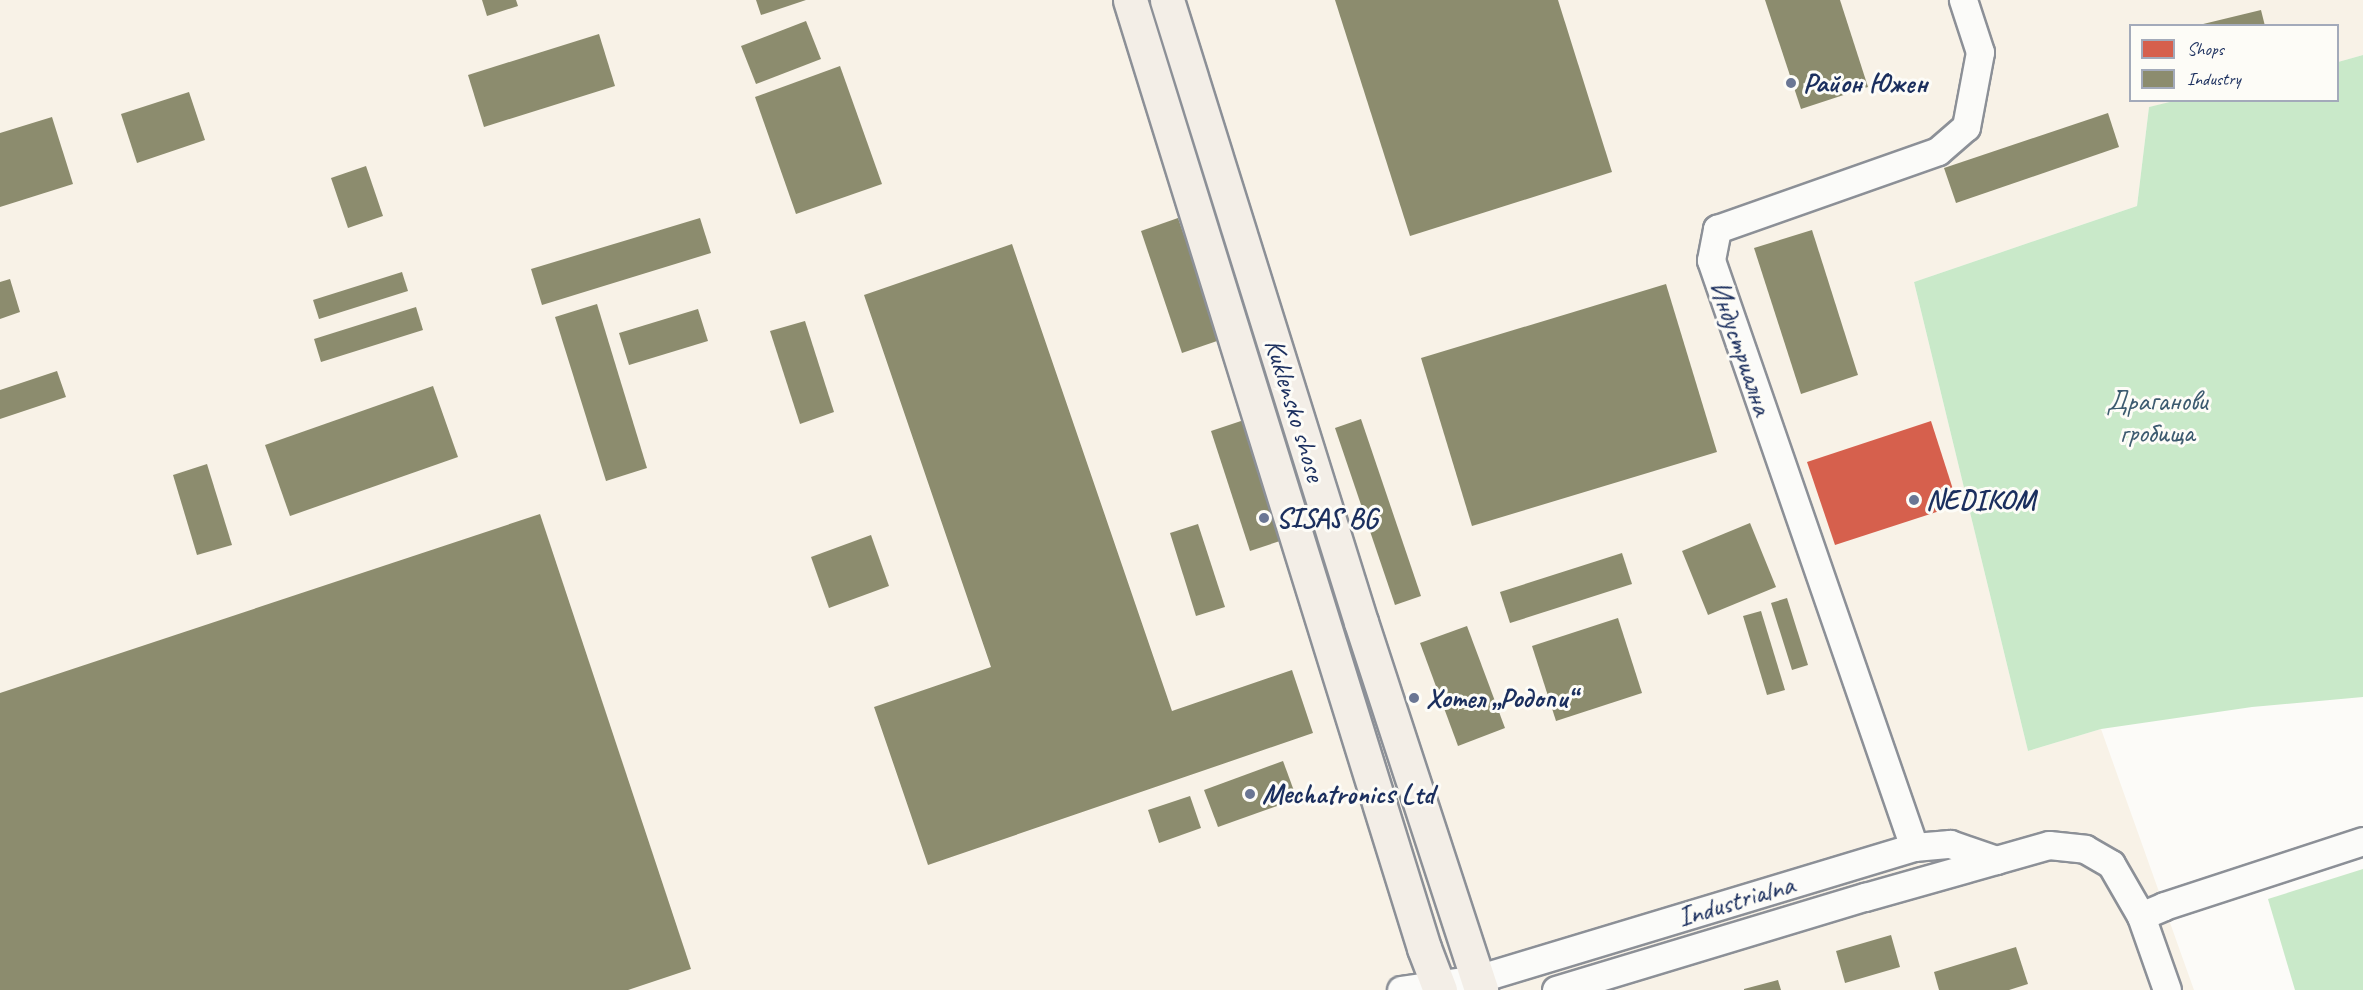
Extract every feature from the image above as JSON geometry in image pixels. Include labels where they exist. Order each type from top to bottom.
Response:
[{"type":"main road","name":"Kuklensko shose","points":[[1130,0],[1421,939],[1439,987]]},
{"type":"main road","name":"Kuklensko shose","points":[[1167,0],[1361,622],[1479,984]]},
{"type":"street","name":"Индустриална","points":[[1914,847],[1711,260],[1717,229],[1938,151],[1966,127],[1980,52],[1963,0]]},
{"type":"street","points":[[2141,916],[2163,906],[2363,841]]},
{"type":"street","name":"Industrialna","points":[[1401,990],[1479,984],[1914,847],[1950,844],[1996,860]]},
{"type":"street","name":"Industrialna","points":[[1556,990],[2049,845],[2085,849],[2111,864],[2141,916],[2167,990]]},
{"type":"shaded area","points":[[0,0],[2363,0],[2363,55],[2339,62],[2339,24],[2129,24],[2129,102],[2173,102],[2149,107],[2137,206],[1914,282],[2028,751],[2101,729],[2194,990],[0,990]]},
{"type":"green space","name":"Драганови гробища","points":[[2363,55],[2363,697],[2252,707],[2101,729],[2028,751],[1914,282],[2137,206],[2149,107],[2170,102],[2339,102],[2339,62]]},
{"type":"green space","points":[[2363,869],[2363,990],[2295,990],[2268,899]]},
{"type":"building: Shops","points":[[1931,421],[1958,505],[1835,545],[1807,462]]},
{"type":"building: Industry","points":[[482,0],[516,0],[518,6],[487,16]]},
{"type":"building: Industry","points":[[756,0],[806,0],[761,15]]},
{"type":"building: Industry","points":[[1335,0],[1558,0],[1612,172],[1410,236]]},
{"type":"building: Industry","points":[[1765,0],[1840,0],[1868,87],[1801,109]]},
{"type":"building: Industry","points":[[2261,10],[2264,24],[2203,24]]},
{"type":"building: Industry","points":[[806,21],[821,59],[756,84],[741,46]]},
{"type":"building: Industry","points":[[599,34],[615,86],[484,127],[468,75]]},
{"type":"building: Industry","points":[[840,66],[882,184],[796,214],[755,97]]},
{"type":"building: Industry","points":[[189,92],[205,140],[137,163],[121,114]]},
{"type":"building: Industry","points":[[2108,113],[2119,147],[1956,203],[1944,168]]},
{"type":"building: Industry","points":[[52,117],[73,184],[0,207],[0,133]]},
{"type":"building: Industry","points":[[366,166],[383,216],[348,228],[331,178]]},
{"type":"building: Industry","points":[[700,218],[711,253],[542,305],[531,269]]},
{"type":"building: Industry","points":[[1178,218],[1220,340],[1182,353],[1141,231]]},
{"type":"building: Industry","points":[[1812,230],[1858,375],[1801,394],[1754,248]]},
{"type":"building: Industry","points":[[1012,244],[1172,711],[1292,670],[1313,733],[928,865],[874,707],[991,667],[864,295]]},
{"type":"building: Industry","points":[[402,272],[408,291],[319,319],[313,300]]},
{"type":"building: Industry","points":[[10,279],[20,312],[0,319],[0,282]]},
{"type":"building: Industry","points":[[1666,284],[1717,452],[1472,526],[1421,358]]},
{"type":"building: Industry","points":[[597,304],[647,468],[606,481],[555,317]]},
{"type":"building: Industry","points":[[416,307],[423,330],[321,362],[314,339]]},
{"type":"building: Industry","points":[[698,309],[708,341],[629,365],[619,333]]},
{"type":"building: Industry","points":[[805,321],[834,412],[800,424],[770,331]]},
{"type":"building: Industry","points":[[57,371],[66,397],[0,419],[0,390]]},
{"type":"building: Industry","points":[[433,386],[458,457],[290,516],[265,445]]},
{"type":"building: Industry","points":[[1247,419],[1286,539],[1250,551],[1211,431]]},
{"type":"building: Industry","points":[[1361,419],[1421,596],[1395,605],[1335,428]]},
{"type":"building: Industry","points":[[207,464],[232,545],[197,555],[173,475]]},
{"type":"building: Industry","points":[[540,514],[691,969],[628,990],[0,990],[0,693]]},
{"type":"building: Industry","points":[[1750,523],[1776,587],[1708,615],[1682,551]]},
{"type":"building: Industry","points":[[1198,524],[1225,607],[1196,616],[1170,533]]},
{"type":"building: Industry","points":[[871,535],[889,586],[829,608],[811,557]]},
{"type":"building: Industry","points":[[1622,553],[1632,584],[1510,623],[1500,592]]},
{"type":"building: Industry","points":[[1787,598],[1808,665],[1792,670],[1771,603]]},
{"type":"building: Industry","points":[[1761,611],[1785,690],[1767,695],[1743,616]]},
{"type":"building: Industry","points":[[1618,618],[1642,693],[1556,721],[1532,646]]},
{"type":"building: Industry","points":[[1467,626],[1505,728],[1458,746],[1420,643]]},
{"type":"building: Industry","name":"Mechatronics Ltd","points":[[1283,761],[1297,799],[1218,827],[1204,790]]},
{"type":"building: Industry","points":[[1190,796],[1201,828],[1159,843],[1148,810]]},
{"type":"building: Industry","points":[[1891,935],[1900,967],[1845,983],[1836,951]]},
{"type":"building: Industry","points":[[2016,947],[2028,984],[2009,990],[1939,990],[1934,972]]},
{"type":"building: Industry","points":[[1778,980],[1781,990],[1744,990],[1744,989]]},
{"type":"place","name":"Район Южен","points":[[1791,83]]},
{"type":"place","name":"NEDIKOM","points":[[1914,500]]},
{"type":"place","name":"SISAS BG","points":[[1264,518]]},
{"type":"place","name":"Хотел „Родопи“","points":[[1414,698]]},
{"type":"place","name":"Mechatronics Ltd","points":[[1250,794]]}]
